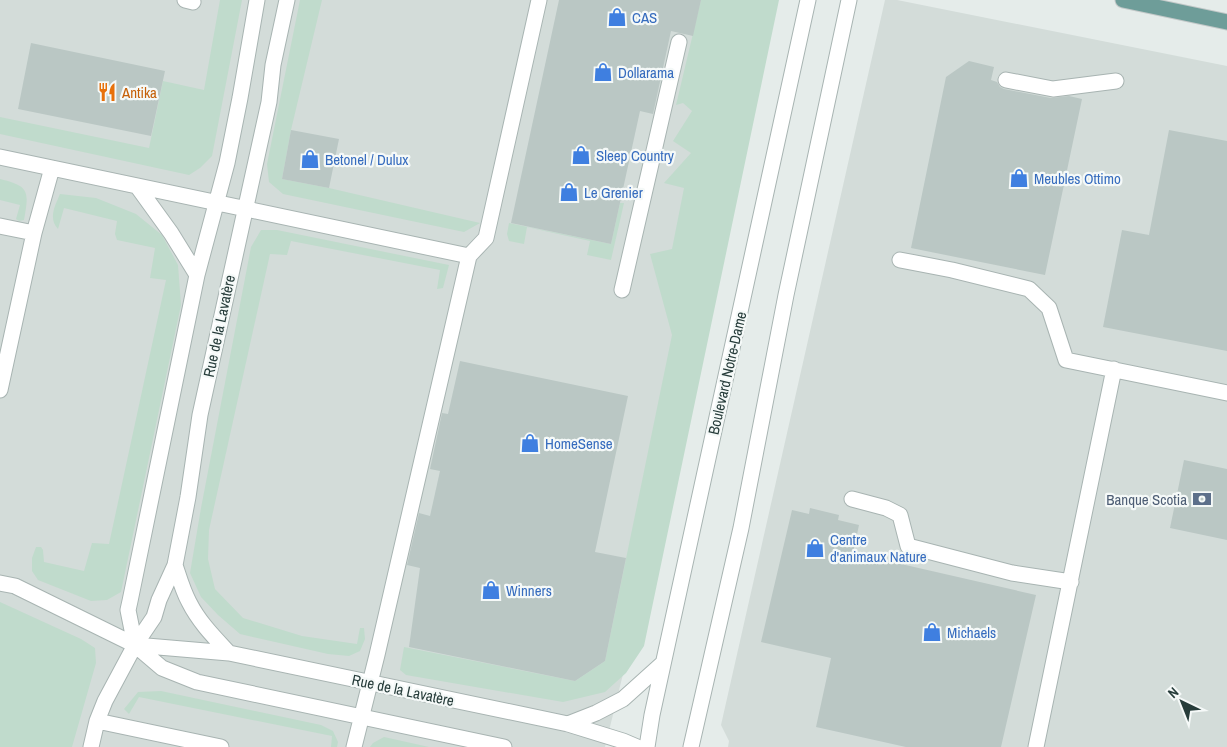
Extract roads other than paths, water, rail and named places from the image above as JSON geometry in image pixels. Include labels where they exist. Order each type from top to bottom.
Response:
[{"type":"main road","points":[[1123,0],[1227,22]]},
{"type":"street","name":"Rue de la Lavatère","points":[[135,645],[128,610],[197,275],[226,163],[240,98],[257,0]]},
{"type":"street","name":"Rue de la Lavatère","points":[[135,645],[154,617],[159,600],[175,565],[188,497],[200,415],[269,102],[273,65],[288,0]]},
{"type":"street","points":[[354,747],[360,717],[371,683],[469,256],[486,238],[539,0]]},
{"type":"street","name":"Boulevard Notre-Dame","points":[[646,747],[808,0]]},
{"type":"street","points":[[691,747],[740,528],[786,295],[849,1]]},
{"type":"street","points":[[622,290],[679,42]]},
{"type":"street","points":[[1006,80],[1053,89],[1116,81]]},
{"type":"street","points":[[0,157],[469,256]]},
{"type":"street","points":[[0,390],[34,233],[52,168]]},
{"type":"street","points":[[137,186],[171,233],[197,275]]},
{"type":"street","points":[[0,226],[34,233]]},
{"type":"street","points":[[900,260],[952,270],[1029,289],[1049,308],[1066,360],[1227,392]]},
{"type":"street","points":[[1036,747],[1114,369]]},
{"type":"street","points":[[852,499],[886,508],[900,516],[908,546],[1012,573],[1071,582]]},
{"type":"street","points":[[175,565],[188,601],[194,611],[207,630],[229,653]]},
{"type":"street","points":[[0,583],[15,586],[135,645],[162,668],[197,682],[504,747]]},
{"type":"street","name":"Rue de la Lavatère","points":[[135,645],[229,653],[568,724],[637,747]]},
{"type":"street","points":[[91,747],[97,721],[105,701],[135,645]]},
{"type":"street","points":[[568,724],[623,700],[663,663]]},
{"type":"street","points":[[97,721],[221,747]]},
{"type":"place","name":"CAS","points":[[617,17]]},
{"type":"place","name":"Dollarama","points":[[603,72]]},
{"type":"place","name":"Antika","points":[[107,92]]},
{"type":"place","name":"Sleep Country","points":[[581,155]]},
{"type":"place","name":"Betonel / Dulux","points":[[310,159]]},
{"type":"place","name":"Meubles Ottimo","points":[[1019,178]]},
{"type":"place","name":"Le Grenier","points":[[569,192]]},
{"type":"place","name":"HomeSense","points":[[530,443]]},
{"type":"place","name":"Banque Scotia","points":[[1202,499]]},
{"type":"place","name":"Centre d'animaux Nature","points":[[815,548]]},
{"type":"place","name":"Winners","points":[[491,590]]},
{"type":"place","name":"Michaels","points":[[932,632]]}]
